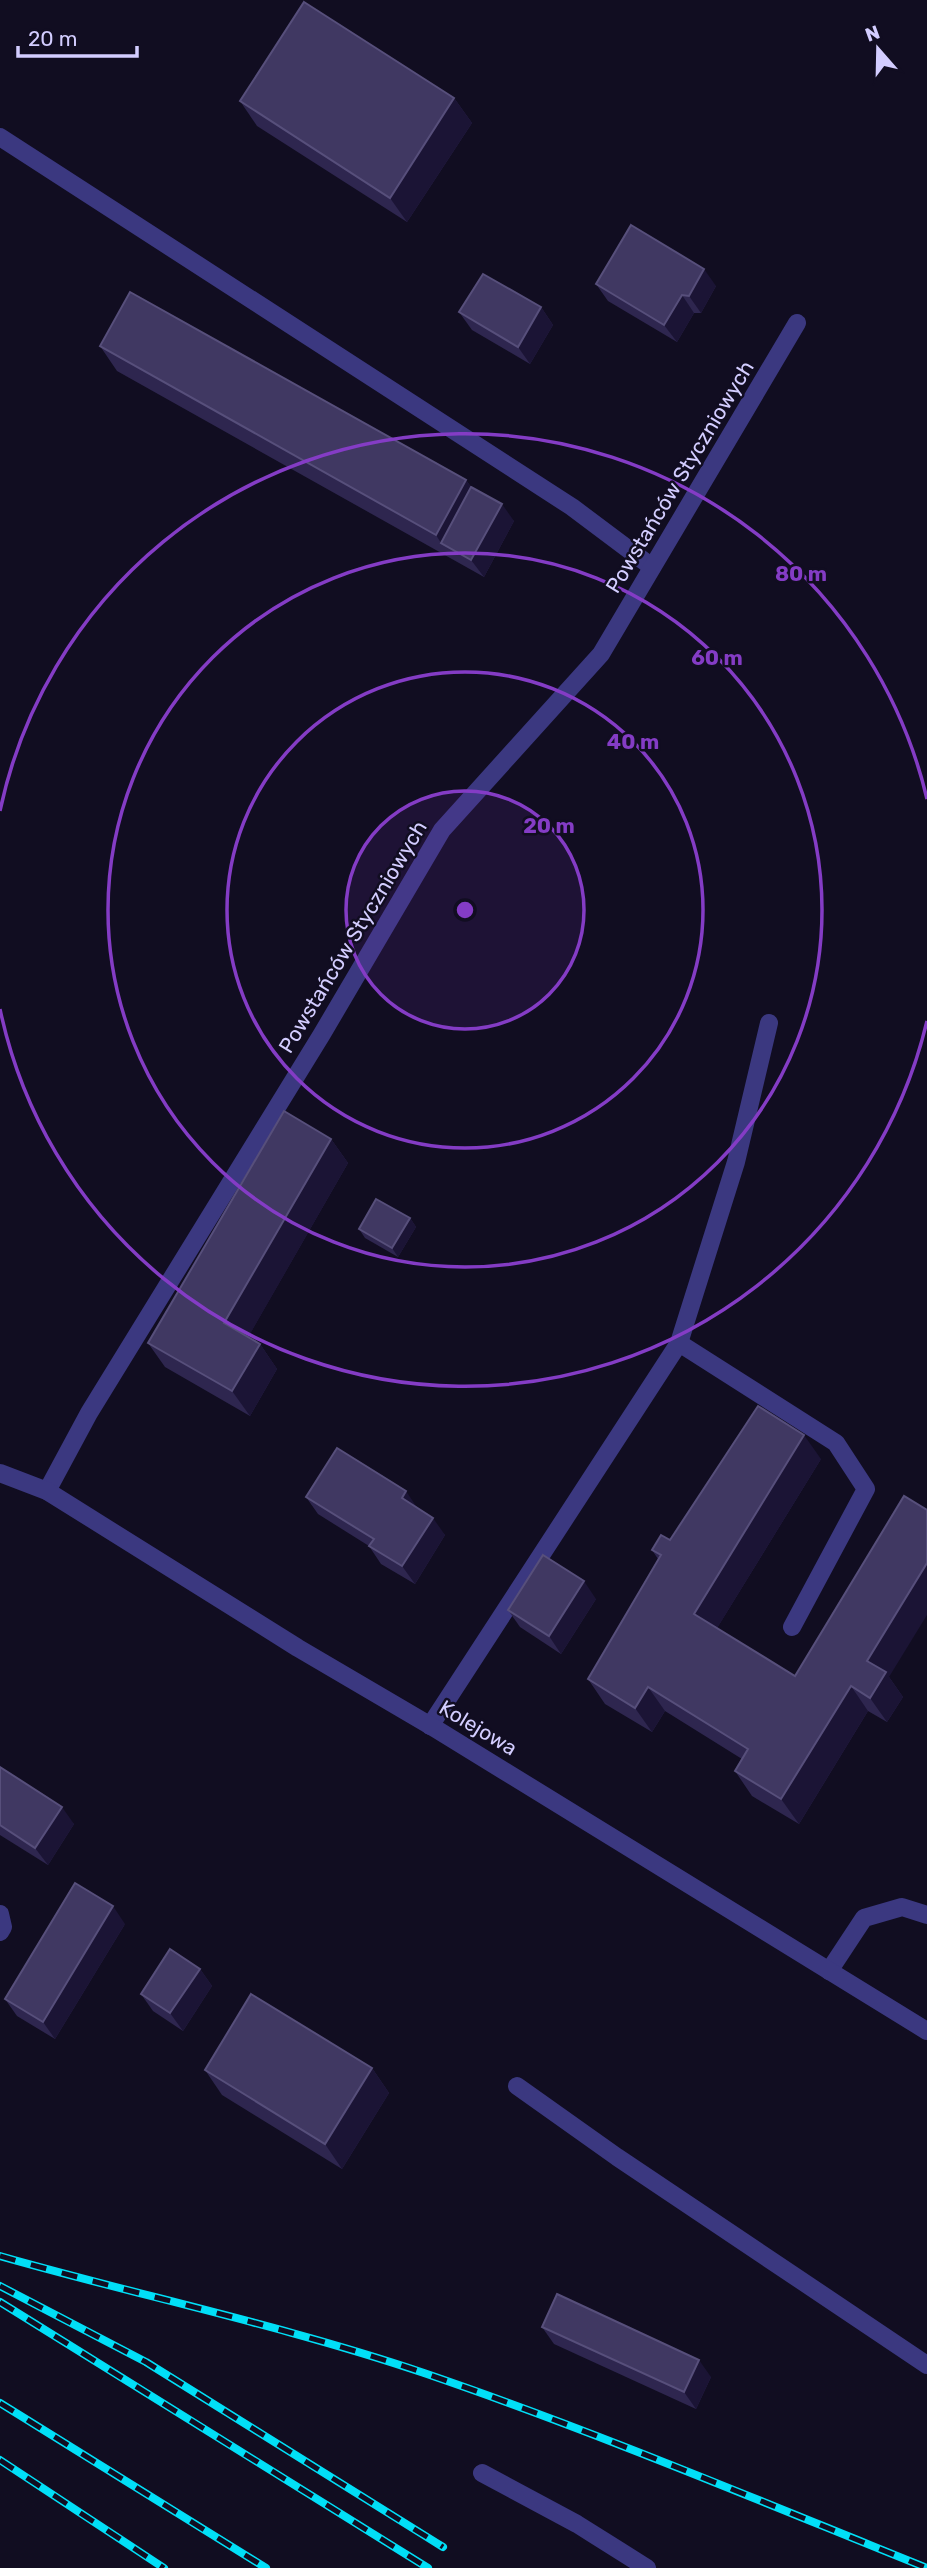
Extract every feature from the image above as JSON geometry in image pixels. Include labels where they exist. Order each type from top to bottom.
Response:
[{"type":"street","points":[[0,137],[572,507],[652,567]]},
{"type":"street","name":"Powstańców Styczniowych","points":[[47,1491],[89,1413],[322,1034],[442,830],[601,654],[797,323]]},
{"type":"street","points":[[430,1726],[679,1343],[736,1162],[769,1023]]},
{"type":"street","points":[[679,1343],[836,1443],[866,1489],[792,1627]]},
{"type":"street","name":"Kolejowa","points":[[0,1473],[47,1491],[298,1648],[927,2031]]},
{"type":"street","points":[[829,1971],[864,1919],[902,1907],[927,1915]]},
{"type":"street","points":[[0,1914],[3,1927],[0,1932]]},
{"type":"street","points":[[517,2086],[617,2157],[927,2365]]},
{"type":"street","points":[[482,2473],[577,2525],[647,2568]]},
{"type":"building","points":[[304,2],[454,98],[390,198],[240,101]]},
{"type":"building","points":[[631,225],[704,269],[689,296],[682,295],[664,325],[596,284]]},
{"type":"building","points":[[483,274],[541,307],[518,347],[459,312]]},
{"type":"building","points":[[130,292],[466,480],[436,535],[100,346]]},
{"type":"building","points":[[471,487],[502,504],[471,560],[441,543]]},
{"type":"building","points":[[284,1111],[331,1139],[224,1323],[260,1344],[232,1391],[148,1343]]},
{"type":"building","points":[[376,1199],[410,1218],[392,1248],[359,1229]]},
{"type":"building","points":[[758,1406],[804,1435],[694,1614],[795,1676],[904,1496],[927,1510],[927,1563],[867,1661],[886,1672],[870,1698],[851,1686],[781,1799],[735,1771],[748,1749],[648,1687],[635,1708],[588,1679],[661,1555],[652,1550],[661,1535],[670,1540]]},
{"type":"building","points":[[337,1448],[406,1491],[402,1498],[433,1518],[402,1566],[369,1546],[374,1539],[306,1497]]},
{"type":"building","points":[[543,1555],[584,1581],[549,1636],[508,1610]]},
{"type":"building","points":[[0,1767],[62,1807],[35,1848],[0,1825]]},
{"type":"building","points":[[75,1883],[113,1906],[43,2022],[5,1999]]},
{"type":"building","points":[[170,1949],[200,1969],[170,2013],[141,1994]]},
{"type":"building","points":[[251,1994],[372,2068],[325,2144],[205,2070]]},
{"type":"building","points":[[557,2294],[699,2360],[684,2392],[542,2327]]},
{"type":"railway","points":[[0,2256],[266,2326],[424,2373],[614,2443],[927,2568]]},
{"type":"railway","points":[[0,2286],[146,2362],[443,2547]]},
{"type":"railway","points":[[0,2302],[428,2568]]},
{"type":"railway","points":[[0,2403],[266,2568]]},
{"type":"railway","points":[[0,2460],[164,2568]]}]
